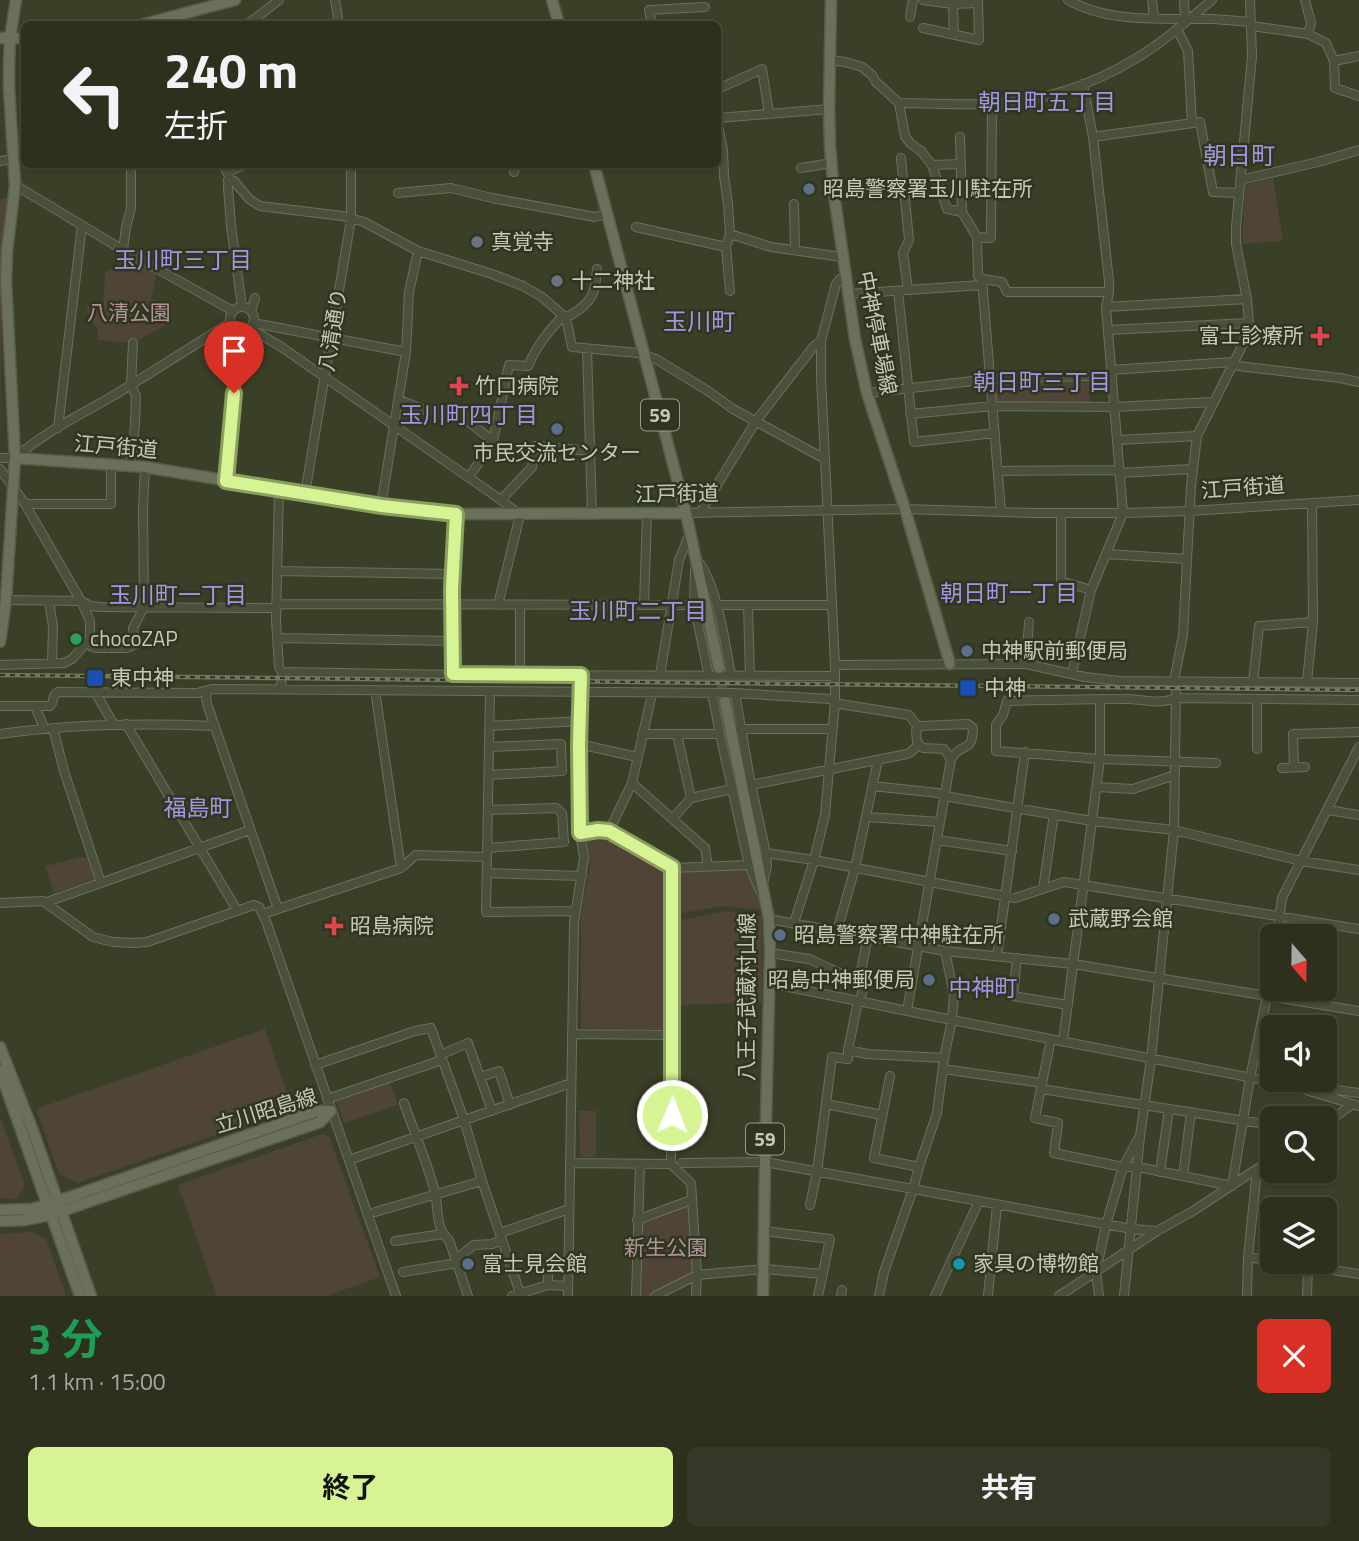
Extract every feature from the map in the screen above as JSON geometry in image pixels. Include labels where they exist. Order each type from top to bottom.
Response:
[{"type":"main road","points":[[0,642],[6,600],[15,458],[6,281],[15,185],[5,38],[16,0]]},
{"type":"main road","points":[[154,21],[201,4],[234,0]]},
{"type":"main road","points":[[552,0],[558,21]]},
{"type":"main road","name":"中神停車場線","points":[[831,0],[829,109],[832,163],[842,257],[855,339],[867,393],[905,509],[950,664]]},
{"type":"main road","name":"59","points":[[595,168],[686,513],[719,668]]},
{"type":"main road","name":"江戸街道","points":[[15,458],[145,467],[382,506],[456,514],[686,513]]},
{"type":"main road","name":"八王子武蔵村山線","points":[[725,702],[769,919],[763,1296]]},
{"type":"main road","points":[[0,1047],[33,1131],[80,1296]]},
{"type":"main road","points":[[0,1071],[91,1296]]},
{"type":"main road","name":"立川昭島線","points":[[0,1221],[25,1220],[317,1111],[331,1111]]},
{"type":"main road","name":"立川昭島線","points":[[0,1210],[54,1208]]},
{"type":"street","points":[[252,21],[279,0]]},
{"type":"street","points":[[335,0],[338,21]]},
{"type":"street","points":[[908,13],[913,0]]},
{"type":"street","points":[[923,0],[953,4],[978,1],[979,40],[923,28]]},
{"type":"street","points":[[1068,0],[1080,7],[1108,14],[1252,24],[1308,34],[1326,43],[1334,61],[1335,88],[1359,96]]},
{"type":"street","points":[[1152,0],[1154,18]]},
{"type":"street","points":[[1184,0],[1187,19]]},
{"type":"street","points":[[899,103],[992,104],[1056,93],[1083,84],[1134,60],[1212,0]]},
{"type":"street","points":[[1124,1296],[1174,830],[1174,681],[1183,635],[1192,469],[1197,436],[1243,344],[1249,323],[1236,244],[1236,226],[1252,56],[1250,0]]},
{"type":"street","points":[[1306,0],[1311,23],[1308,34]]},
{"type":"street","points":[[953,4],[954,35]]},
{"type":"street","points":[[651,21],[649,10],[705,7]]},
{"type":"street","points":[[1177,29],[1188,51],[1192,123]]},
{"type":"street","points":[[1334,61],[1359,56]]},
{"type":"street","points":[[830,60],[862,66],[899,103],[905,136],[932,165],[947,209],[962,212]]},
{"type":"street","points":[[721,88],[762,69],[769,113]]},
{"type":"street","points":[[1072,674],[1091,590],[1123,513],[1106,307],[1110,292],[1093,137],[1083,84]]},
{"type":"street","points":[[977,237],[991,238],[992,104]]},
{"type":"street","points":[[721,118],[829,109]]},
{"type":"street","points":[[1093,137],[1200,122],[1213,192],[1239,193]]},
{"type":"street","points":[[960,137],[962,212],[977,237],[978,276],[982,282],[1001,512]]},
{"type":"street","points":[[721,140],[730,234],[726,247],[730,291]]},
{"type":"street","points":[[1240,180],[1359,150]]},
{"type":"street","points":[[901,158],[909,240],[903,253],[903,291],[914,442],[995,433]]},
{"type":"street","points":[[0,161],[14,159]]},
{"type":"street","points":[[801,168],[832,163]]},
{"type":"street","points":[[932,165],[961,164]]},
{"type":"street","points":[[123,250],[131,208],[131,168]]},
{"type":"street","name":"八清通り","points":[[305,494],[351,219],[351,168]]},
{"type":"street","points":[[226,172],[248,199],[260,206],[342,216],[363,222],[418,251],[523,286],[542,297],[566,318],[572,347],[638,353],[656,359],[733,409],[825,459]]},
{"type":"street","points":[[226,172],[242,307]]},
{"type":"street","points":[[15,185],[233,312]]},
{"type":"street","points":[[398,193],[451,188],[595,217],[607,214]]},
{"type":"street","points":[[794,204],[795,250]]},
{"type":"street","points":[[58,428],[82,225]]},
{"type":"street","points":[[636,227],[726,247]]},
{"type":"street","points":[[730,234],[771,247],[842,257]]},
{"type":"street","points":[[382,506],[406,352],[410,292],[418,251]]},
{"type":"street","points":[[469,477],[493,440],[509,365],[528,366],[537,345],[561,318],[566,318],[584,305],[593,294],[597,269]]},
{"type":"street","points":[[794,923],[825,815],[835,702],[821,341],[836,284],[845,277]]},
{"type":"street","points":[[848,294],[982,282],[1002,282],[1007,292],[1110,292]]},
{"type":"street","points":[[251,311],[255,298]]},
{"type":"street","points":[[1106,307],[1247,299]]},
{"type":"street","points":[[242,307],[251,311],[254,316],[251,325]]},
{"type":"street","points":[[239,330],[231,322],[233,312],[242,307]]},
{"type":"street","points":[[15,458],[26,448],[231,322]]},
{"type":"street","points":[[1108,330],[1249,323]]},
{"type":"street","points":[[239,330],[251,325],[406,352]]},
{"type":"street","points":[[251,325],[520,515],[498,605]]},
{"type":"street","points":[[226,481],[239,330]]},
{"type":"street","points":[[700,513],[757,421],[814,346],[821,341]]},
{"type":"street","points":[[130,466],[136,396],[131,385],[133,343]]},
{"type":"street","points":[[587,349],[592,514]]},
{"type":"street","points":[[867,393],[991,379],[1232,362],[1238,366],[1359,382]]},
{"type":"street","points":[[398,400],[428,411],[460,415],[493,440]]},
{"type":"street","points":[[910,414],[993,406],[1114,407],[1213,402]]},
{"type":"street","points":[[1117,440],[1197,436]]},
{"type":"street","points":[[501,500],[532,467],[535,446],[591,451]]},
{"type":"street","name":"江戸街道","points":[[0,458],[15,458]]},
{"type":"street","points":[[25,504],[111,504],[111,465]]},
{"type":"street","points":[[133,628],[144,607],[145,467]]},
{"type":"street","points":[[0,469],[25,504],[90,621]]},
{"type":"street","points":[[999,471],[1120,472],[1192,469]]},
{"type":"street","points":[[279,490],[276,606],[281,689]]},
{"type":"street","name":"江戸街道","points":[[686,513],[905,509],[1123,513],[1359,500]]},
{"type":"street","points":[[1307,682],[1313,622],[1312,503]]},
{"type":"street","points":[[1061,513],[1061,580],[1091,590]]},
{"type":"street","points":[[453,674],[456,514]]},
{"type":"street","points":[[644,605],[647,514]]},
{"type":"street","points":[[660,675],[679,560],[690,533]]},
{"type":"street","points":[[1106,554],[1186,559]]},
{"type":"street","points":[[696,559],[694,605],[709,676]]},
{"type":"street","points":[[696,559],[703,565],[717,605],[732,676]]},
{"type":"street","points":[[277,571],[453,574]]},
{"type":"street","points":[[6,600],[80,601],[100,607],[694,605]]},
{"type":"street","points":[[49,601],[53,627],[52,663]]},
{"type":"street","points":[[520,605],[520,674]]},
{"type":"street","points":[[717,605],[831,605]]},
{"type":"street","points":[[748,605],[750,676]]},
{"type":"street","points":[[100,607],[91,615],[92,647],[130,648],[134,645],[133,628],[123,607]]},
{"type":"street","points":[[1026,664],[1029,622]]},
{"type":"street","points":[[1253,682],[1259,626],[1313,622]]},
{"type":"street","points":[[278,638],[453,641]]},
{"type":"street","points":[[0,665],[68,662],[90,639]]},
{"type":"street","points":[[835,664],[1026,664],[1119,681],[1359,683]]},
{"type":"street","points":[[282,672],[835,676]]},
{"type":"street","points":[[568,1296],[575,911],[584,858],[580,833],[581,675]]},
{"type":"street","points":[[0,706],[50,706],[58,692],[197,693],[212,689],[712,693],[830,699],[840,704],[909,715],[918,727]]},
{"type":"street","points":[[375,690],[401,868]]},
{"type":"street","points":[[207,691],[206,699],[278,909]]},
{"type":"street","points":[[490,691],[486,912],[575,911]]},
{"type":"street","points":[[95,692],[114,724]]},
{"type":"street","points":[[712,693],[749,865],[767,906]]},
{"type":"street","points":[[609,831],[632,783],[652,694]]},
{"type":"street","points":[[735,694],[766,853],[767,866],[763,883]]},
{"type":"street","points":[[1216,763],[1100,759],[996,751],[996,725],[1003,715],[1007,701],[1163,701],[1175,698],[1359,700]]},
{"type":"street","points":[[1063,1041],[1097,787],[1101,699]]},
{"type":"street","points":[[1257,699],[1257,749]]},
{"type":"street","points":[[36,706],[49,728],[101,883]]},
{"type":"street","points":[[489,726],[580,720]]},
{"type":"street","points":[[0,734],[114,724],[215,726]]},
{"type":"street","points":[[126,724],[237,910]]},
{"type":"street","points":[[907,1011],[951,759],[957,750],[971,743],[973,739],[973,728],[970,724],[923,725],[916,730],[918,745],[923,748],[941,748],[968,743],[973,739]]},
{"type":"street","points":[[740,729],[832,729]]},
{"type":"street","points":[[1294,767],[1293,734],[1359,732]]},
{"type":"street","points":[[642,734],[720,734]]},
{"type":"street","points":[[677,734],[691,798]]},
{"type":"street","points":[[489,747],[561,744],[562,771],[489,775]]},
{"type":"street","points":[[579,744],[637,757]]},
{"type":"street","points":[[751,785],[878,760],[911,752],[918,745]]},
{"type":"street","points":[[1279,924],[1282,898],[1328,810],[1354,768],[1359,747]]},
{"type":"street","points":[[941,748],[951,759]]},
{"type":"street","points":[[997,956],[1026,752]]},
{"type":"street","points":[[836,931],[855,868],[878,760]]},
{"type":"street","points":[[1282,768],[1305,767]]},
{"type":"street","points":[[1097,787],[1133,789],[1175,775]]},
{"type":"street","points":[[632,783],[705,848],[708,867]]},
{"type":"street","points":[[872,786],[938,793],[1092,821],[1174,830],[1301,861],[1359,870]]},
{"type":"street","points":[[671,819],[691,798],[732,789]]},
{"type":"street","points":[[263,914],[401,868],[416,855],[487,853],[564,842],[562,813],[556,808],[488,810]]},
{"type":"street","points":[[1328,810],[1359,815]]},
{"type":"street","points":[[1043,889],[1054,814]]},
{"type":"street","points":[[867,817],[940,822]]},
{"type":"street","points":[[47,902],[250,830]]},
{"type":"street","points":[[580,833],[609,831],[672,867],[749,865]]},
{"type":"street","points":[[937,840],[1012,851]]},
{"type":"street","points":[[766,853],[1015,898],[1064,882],[1359,929]]},
{"type":"street","points":[[671,1164],[672,867]]},
{"type":"street","points":[[487,873],[582,876]]},
{"type":"street","points":[[0,903],[37,900],[47,902],[93,937],[133,943],[147,942],[254,905],[259,907],[397,1296]]},
{"type":"street","points":[[769,919],[945,951],[1073,964],[1260,995]]},
{"type":"street","points":[[859,982],[869,936]]},
{"type":"street","points":[[879,1296],[884,1272],[937,1113],[944,1058],[953,1020],[954,995],[945,951]]},
{"type":"street","points":[[770,953],[809,959],[863,984],[848,1059],[832,1057],[810,1205]]},
{"type":"street","points":[[1017,958],[1013,996],[1068,1005]]},
{"type":"street","points":[[769,983],[1289,1085],[1356,1105]]},
{"type":"street","points":[[1233,1186],[1250,1078],[1267,1001]]},
{"type":"street","points":[[1298,1001],[1359,1011]]},
{"type":"street","points":[[315,1065],[430,1028],[464,1120],[518,1295],[548,1285],[568,1286]]},
{"type":"street","points":[[572,1034],[673,1035]]},
{"type":"street","points":[[1051,1039],[1035,1118],[1058,1124],[1054,1153],[1233,1186]]},
{"type":"street","points":[[327,1100],[441,1057],[468,1043],[492,1111]]},
{"type":"street","points":[[848,1050],[867,1054],[944,1058]]},
{"type":"street","points":[[943,1069],[1169,1110],[1260,1122]]},
{"type":"street","points":[[480,1077],[499,1071],[510,1105]]},
{"type":"street","points":[[890,1076],[874,1158],[919,1167]]},
{"type":"street","points":[[349,1160],[571,1083]]},
{"type":"street","points":[[1326,1096],[1337,1090],[1359,1093]]},
{"type":"street","points":[[404,1103],[435,1195],[437,1216],[443,1234],[449,1240],[468,1296]]},
{"type":"street","points":[[826,1104],[882,1115]]},
{"type":"street","points":[[1337,1117],[1356,1105]]},
{"type":"street","points":[[1160,1172],[1169,1110]]},
{"type":"street","points":[[1183,1176],[1192,1112]]},
{"type":"street","points":[[1099,1296],[1096,1272],[1106,1224],[1123,1167],[1140,1136]]},
{"type":"street","points":[[682,1163],[765,1162],[1132,1229],[1157,1231]]},
{"type":"street","points":[[570,1163],[671,1164],[691,1183],[696,1296]]},
{"type":"street","points":[[636,1296],[640,1164]]},
{"type":"street","points":[[1059,1296],[1157,1231],[1260,1168]]},
{"type":"street","points":[[1247,1296],[1257,1170]]},
{"type":"street","points":[[375,1213],[482,1181]]},
{"type":"street","points":[[637,1220],[691,1200]]},
{"type":"street","points":[[935,1296],[979,1201]]},
{"type":"street","points":[[988,1296],[997,1205]]},
{"type":"street","points":[[403,1272],[456,1261],[474,1245],[492,1244],[501,1236],[569,1209]]},
{"type":"street","points":[[764,1231],[830,1239],[818,1296]]},
{"type":"street","points":[[395,1241],[443,1234]]},
{"type":"street","points":[[1248,1257],[1260,1259]]},
{"type":"street","points":[[548,1265],[548,1285]]},
{"type":"street","points":[[655,1296],[697,1275],[764,1269],[823,1274]]},
{"type":"street","points":[[1337,1271],[1359,1274]]},
{"type":"street","points":[[1307,1296],[1308,1274]]},
{"type":"green space","points":[[1273,178],[1283,241],[1242,244],[1245,185]]},
{"type":"green space","points":[[7,198],[2,251],[0,447],[0,199]]},
{"type":"green space","name":"八清公園","points":[[122,253],[157,272],[151,299],[165,303],[165,315],[169,323],[133,343],[97,340],[98,330],[86,308],[103,308],[105,273],[120,263]]},
{"type":"green space","points":[[1089,377],[1090,405],[995,403],[993,380]]},
{"type":"green space","points":[[604,836],[667,870],[666,1030],[581,1028],[581,912],[590,865],[586,839]]},
{"type":"green space","points":[[82,857],[89,858],[94,879],[54,893],[45,866]]},
{"type":"green space","points":[[745,869],[762,910],[724,906],[677,914],[679,872]]},
{"type":"green space","points":[[725,911],[762,916],[762,1002],[679,1005],[679,921]]},
{"type":"green space","points":[[265,1029],[292,1108],[78,1183],[59,1174],[36,1109]]},
{"type":"green space","points":[[390,1081],[398,1105],[344,1123],[336,1100]]},
{"type":"green space","points":[[579,1111],[596,1111],[596,1157],[580,1157]]},
{"type":"green space","points":[[0,1117],[25,1185],[17,1199],[0,1198]]},
{"type":"green space","points":[[322,1134],[329,1136],[380,1277],[326,1296],[217,1296],[178,1185]]},
{"type":"green space","name":"新生公園","points":[[688,1206],[694,1274],[649,1296],[640,1296],[639,1222]]},
{"type":"green space","points":[[31,1232],[46,1239],[66,1296],[0,1296],[0,1234]]},
{"type":"tunnel","points":[[719,668],[725,702]]},
{"type":"railway","points":[[0,675],[1359,690]]},
{"type":"place","name":"昭島警察署玉川駐在所","points":[[809,189]]},
{"type":"place","name":"真覚寺","points":[[477,242]]},
{"type":"place","name":"十二神社","points":[[557,281]]},
{"type":"place","name":"富士診療所","points":[[1320,336]]},
{"type":"place","name":"竹口病院","points":[[459,386]]},
{"type":"place","name":"市民交流センター","points":[[557,429]]},
{"type":"place","name":"chocoZAP","points":[[76,639]]},
{"type":"place","name":"中神駅前郵便局","points":[[967,651]]},
{"type":"place","name":"東中神","points":[[95,678]]},
{"type":"place","name":"中神","points":[[968,688]]},
{"type":"place","name":"武蔵野会館","points":[[1054,919]]},
{"type":"place","name":"昭島病院","points":[[334,926]]},
{"type":"place","name":"昭島警察署中神駐在所","points":[[780,935]]},
{"type":"place","name":"昭島中神郵便局","points":[[929,980]]},
{"type":"place","name":"富士見会館","points":[[468,1264]]},
{"type":"place","name":"家具の博物館","points":[[959,1264]]},
{"type":"district","name":"朝日町五丁目","points":[[1047,102]]},
{"type":"district","name":"朝日町","points":[[1239,156]]},
{"type":"district","name":"玉川町三丁目","points":[[183,260]]},
{"type":"district","name":"玉川町","points":[[699,322]]},
{"type":"district","name":"朝日町三丁目","points":[[1042,382]]},
{"type":"district","name":"玉川町四丁目","points":[[469,415]]},
{"type":"district","name":"朝日町一丁目","points":[[1009,593]]},
{"type":"district","name":"玉川町一丁目","points":[[178,595]]},
{"type":"district","name":"玉川町二丁目","points":[[638,611]]},
{"type":"district","name":"福島町","points":[[198,808]]},
{"type":"district","name":"中神町","points":[[983,988]]},
{"type":"route","points":[[234,393],[226,481],[423,512],[456,514],[452,589],[453,674],[581,675],[580,833],[609,831],[672,867],[672,1115]]}]
